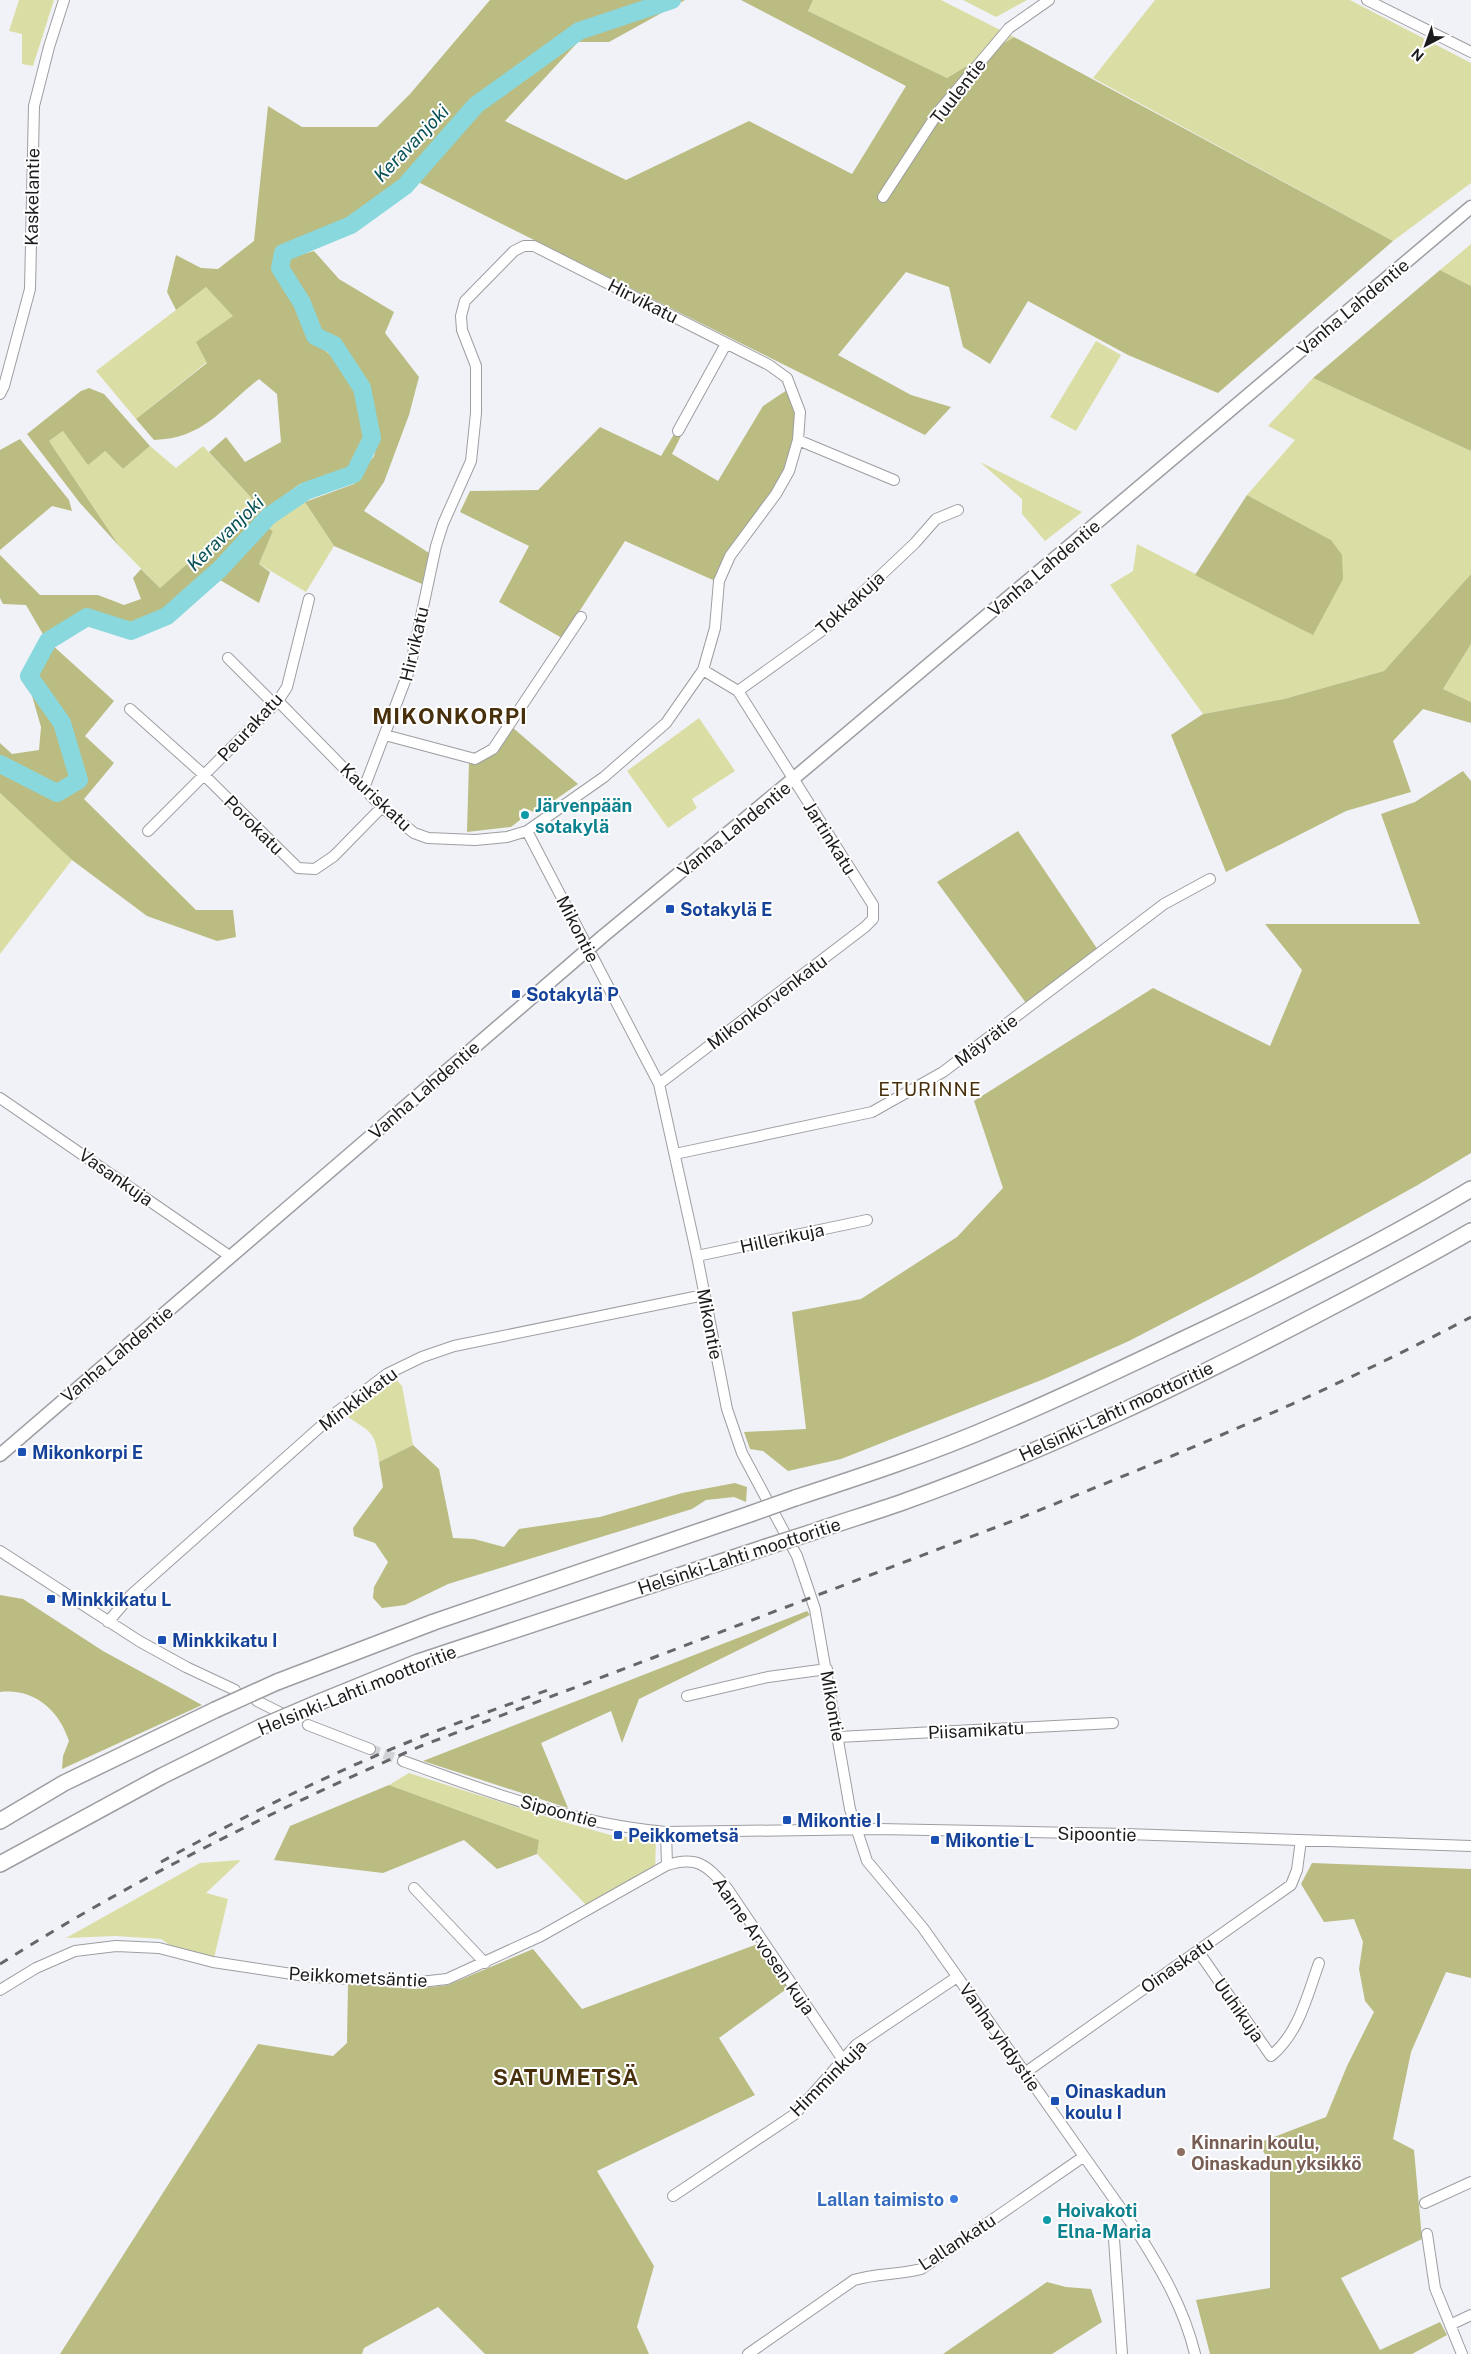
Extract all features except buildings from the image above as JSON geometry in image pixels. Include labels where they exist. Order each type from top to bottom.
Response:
[{"type":"highway","name":"Helsinki-Lahti moottoritie","points":[[0,1821],[64,1782],[277,1682],[434,1622],[889,1467],[993,1427],[1248,1309],[1410,1225],[1471,1189]]},
{"type":"highway","name":"Helsinki-Lahti moottoritie","points":[[0,1864],[162,1776],[261,1727],[418,1662],[903,1502],[1004,1462],[1111,1416],[1263,1342],[1471,1231]]},
{"type":"main road","name":"Vanha Lahdentie","points":[[0,1454],[602,937],[793,779],[1471,207]]},
{"type":"street","name":"Kaskelantie","points":[[0,394],[4,386],[30,289],[34,106],[64,0]]},
{"type":"street","name":"Tuulentie","points":[[882,197],[939,111],[1009,28],[1049,0]]},
{"type":"street","points":[[1367,0],[1471,52]]},
{"type":"street","name":"Hirvikatu","points":[[364,788],[410,668],[436,546],[443,524],[471,461],[476,413],[476,366],[462,330],[461,316],[465,301],[514,251],[524,246],[534,246],[769,365],[787,378],[800,412],[798,440],[788,471],[776,494],[730,556],[719,581],[715,628],[703,670],[666,724],[604,777],[527,831]]},
{"type":"street","points":[[678,431],[726,344]]},
{"type":"street","points":[[798,440],[894,480]]},
{"type":"street","name":"Tokkakuja","points":[[738,691],[823,630],[915,543],[936,519],[958,510]]},
{"type":"street","name":"Peurakatu","points":[[148,831],[276,703],[287,687],[310,599]]},
{"type":"street","points":[[385,735],[475,759],[493,749],[581,617]]},
{"type":"street","name":"Kauriskatu","points":[[228,658],[382,807],[414,833],[428,838],[475,840],[507,837],[527,831]]},
{"type":"street","name":"Jartinkatu","points":[[703,670],[738,691],[873,905],[873,919]]},
{"type":"street","name":"Porokatu","points":[[130,710],[204,776],[298,868],[315,869],[334,856],[382,807]]},
{"type":"street","name":"Mikontie","points":[[527,831],[659,1084],[676,1154],[730,1418],[742,1453],[797,1556],[815,1609],[855,1829]]},
{"type":"street","name":"Mäyrätie","points":[[676,1154],[872,1112],[943,1072],[1164,904],[1210,879]]},
{"type":"street","name":"Mikonkorvenkatu","points":[[659,1084],[873,919]]},
{"type":"street","name":"Vasankuja","points":[[0,1098],[231,1257]]},
{"type":"street","name":"Hillerikuja","points":[[697,1256],[867,1220]]},
{"type":"street","name":"Minkkikatu","points":[[108,1622],[131,1595],[311,1434],[373,1383],[395,1370],[454,1346],[704,1295]]},
{"type":"street","points":[[0,1551],[108,1622],[186,1667],[235,1690]]},
{"type":"street","points":[[687,1696],[768,1677],[827,1669]]},
{"type":"street","points":[[257,1701],[281,1713]]},
{"type":"street","name":"Piisamikatu","points":[[838,1737],[1113,1723]]},
{"type":"street","points":[[308,1725],[370,1749]]},
{"type":"street","name":"Sipoontie","points":[[402,1761],[558,1813],[640,1830],[666,1832],[855,1829],[1126,1834],[1471,1846]]},
{"type":"street","name":"Vanha yhdystie","points":[[855,1829],[867,1861],[919,1922],[1136,2230],[1167,2279],[1178,2302],[1195,2354]]},
{"type":"street","points":[[666,1832],[667,1865]]},
{"type":"street","name":"Oinaskatu","points":[[1026,2072],[1291,1885],[1297,1870],[1301,1840]]},
{"type":"street","name":"Aarne Arvosen kuja","points":[[667,1865],[680,1861],[695,1861],[709,1868],[727,1888],[843,2060]]},
{"type":"street","name":"Peikkometsäntie","points":[[0,1990],[36,1968],[75,1951],[116,1946],[159,1948],[213,1962],[299,1976],[410,1982],[447,1979],[541,1936],[667,1865]]},
{"type":"street","points":[[414,1888],[485,1963]]},
{"type":"street","name":"Uuhikuja","points":[[1198,1951],[1271,2056],[1283,2046],[1299,2020],[1319,1963]]},
{"type":"street","name":"Himminkuja","points":[[674,2196],[795,2114],[856,2045],[957,1977]]},
{"type":"street","name":"Lallankatu","points":[[748,2354],[854,2280],[872,2275],[900,2274],[921,2269],[1083,2156]]},
{"type":"street","points":[[1425,2203],[1471,2182]]},
{"type":"street","points":[[1428,2234],[1435,2288],[1462,2354]]},
{"type":"street","points":[[1114,2239],[1122,2354]]},
{"type":"street","points":[[1450,2325],[1471,2315]]},
{"type":"green space","points":[[19,0],[54,0],[33,66],[22,64],[22,34],[9,31]]},
{"type":"green space","points":[[490,0],[685,0],[609,42],[578,42],[505,121],[626,180],[749,121],[852,174],[906,86],[741,0],[813,0],[808,11],[947,78],[1014,37],[1393,241],[1218,393],[1128,355],[1028,301],[990,364],[963,347],[949,287],[906,272],[838,355],[911,395],[951,407],[925,435],[406,176],[349,218],[279,248],[274,271],[299,313],[311,341],[331,355],[355,391],[365,437],[350,468],[300,484],[261,512],[216,563],[164,609],[131,626],[84,613],[44,636],[26,605],[3,604],[0,598],[0,555],[40,595],[98,595],[124,605],[141,599],[133,578],[141,569],[160,588],[256,503],[209,452],[226,437],[245,462],[281,442],[277,394],[259,379],[212,420],[186,434],[154,440],[136,419],[207,363],[196,342],[233,316],[206,287],[176,310],[167,292],[176,255],[201,268],[218,269],[254,241],[268,106],[302,127],[377,127],[410,94]]},
{"type":"green space","points":[[813,0],[941,0],[1014,37],[947,78],[808,11]]},
{"type":"green space","points":[[963,0],[1027,0],[996,17]]},
{"type":"green space","points":[[1155,0],[1350,0],[1471,63],[1471,183],[1393,241],[1093,78]]},
{"type":"green space","points":[[1471,244],[1471,286],[1440,270]]},
{"type":"green space","points":[[314,251],[339,279],[394,312],[385,333],[419,377],[409,415],[384,482],[364,511],[429,553],[422,584],[334,546],[305,502],[354,484],[374,456],[379,435],[368,383],[340,341],[320,329],[307,300],[288,269],[289,258]]},
{"type":"green space","points":[[1440,270],[1471,286],[1471,451],[1313,378]]},
{"type":"green space","points":[[206,287],[234,316],[197,342],[207,362],[136,419],[96,371]]},
{"type":"green space","points":[[1096,341],[1121,355],[1076,431],[1050,417]]},
{"type":"green space","points":[[1313,378],[1471,451],[1471,574],[1384,671],[1284,699],[1203,714],[1110,585],[1133,571],[1137,544],[1313,634],[1331,540],[1247,495],[1295,440],[1268,426]]},
{"type":"green space","points":[[89,388],[104,394],[150,446],[123,469],[105,451],[88,465],[63,431],[49,441],[120,547],[80,503],[27,434],[81,391]]},
{"type":"green space","points":[[787,390],[795,412],[796,432],[792,451],[774,487],[727,552],[713,580],[625,541],[562,638],[499,602],[529,546],[460,512],[470,491],[538,490],[600,427],[661,456],[676,431],[682,434],[672,454],[718,481],[763,406]]},
{"type":"green space","points":[[63,431],[88,464],[105,451],[123,469],[150,446],[176,468],[203,446],[256,503],[160,588],[120,547],[49,441]]},
{"type":"green space","points":[[20,439],[69,500],[72,511],[52,506],[0,550],[0,450]]},
{"type":"green space","points":[[980,462],[1082,512],[1045,541],[1022,514],[1022,499]]},
{"type":"green space","points":[[1247,495],[1331,540],[1342,555],[1343,579],[1313,635],[1195,575]]},
{"type":"green space","points":[[305,502],[334,546],[306,592],[259,564],[273,531],[264,526],[272,518]]},
{"type":"green space","points":[[264,526],[273,531],[259,564],[270,572],[259,603],[220,580]]},
{"type":"green space","points":[[1471,574],[1471,644],[1443,689],[1471,702],[1471,723],[1423,709],[1393,741],[1411,792],[1346,811],[1226,872],[1171,735],[1203,714],[1284,699],[1384,671]]},
{"type":"green space","points":[[50,643],[114,701],[85,736],[114,763],[84,799],[196,910],[233,910],[236,937],[217,941],[147,916],[72,860],[0,793],[0,767],[57,796],[82,780],[64,722],[32,676]]},
{"type":"green space","points":[[1471,644],[1471,702],[1443,689]]},
{"type":"green space","points":[[27,678],[59,725],[76,779],[57,791],[0,761],[0,743],[12,754],[39,750],[41,727]]},
{"type":"green space","points":[[699,718],[735,771],[692,799],[697,808],[668,828],[627,771]]},
{"type":"green space","points":[[512,727],[578,784],[536,813],[524,808],[519,811],[520,820],[511,827],[467,832],[469,762],[478,762]]},
{"type":"green space","points":[[1463,771],[1471,781],[1471,1153],[1416,1186],[1254,1276],[1129,1341],[1044,1379],[841,1459],[788,1471],[763,1451],[750,1449],[744,1432],[806,1429],[792,1312],[861,1299],[957,1237],[1003,1188],[974,1101],[1153,988],[1270,1046],[1302,970],[1265,924],[1420,924],[1381,814],[1415,802]]},
{"type":"green space","points":[[0,793],[72,860],[0,954]]},
{"type":"green space","points":[[1018,831],[1098,950],[1026,1003],[937,882]]},
{"type":"green space","points":[[391,1377],[396,1379],[402,1386],[413,1445],[379,1462],[376,1443],[373,1437],[366,1429],[347,1416],[346,1411]]},
{"type":"green space","points":[[413,1445],[439,1469],[453,1538],[474,1539],[504,1547],[519,1529],[600,1517],[682,1493],[735,1483],[747,1487],[746,1502],[734,1497],[706,1500],[692,1509],[448,1584],[405,1605],[382,1608],[373,1598],[374,1587],[388,1562],[375,1543],[354,1536],[353,1528],[383,1487],[379,1462]]},
{"type":"green space","points":[[0,1595],[23,1599],[103,1651],[202,1705],[62,1769],[63,1756],[69,1741],[65,1730],[52,1711],[44,1703],[24,1694],[0,1692]]},
{"type":"green space","points":[[807,1611],[810,1615],[639,1699],[622,1743],[611,1711],[541,1743],[568,1808],[423,1761]]},
{"type":"green space","points":[[409,1773],[614,1836],[656,1839],[655,1871],[589,1908],[537,1854],[539,1840],[389,1785]]},
{"type":"green space","points":[[389,1785],[539,1840],[537,1854],[497,1869],[464,1840],[383,1873],[274,1860],[290,1826]]},
{"type":"green space","points":[[241,1860],[206,1893],[228,1899],[213,1962],[184,1955],[161,1939],[116,1936],[66,1938],[200,1863]]},
{"type":"green space","points":[[1312,1863],[1471,1869],[1471,1978],[1446,1972],[1411,2052],[1393,2139],[1414,2150],[1422,2239],[1341,2278],[1380,2350],[1440,2322],[1447,2335],[1412,2354],[1210,2354],[1196,2300],[1270,2288],[1270,2162],[1258,2143],[1326,2117],[1347,2066],[1374,2012],[1365,2001],[1359,1969],[1363,1942],[1354,1919],[1324,1922],[1301,1884]]},
{"type":"green space","points":[[763,1942],[792,1985],[719,2038],[755,2095],[597,2171],[654,2266],[637,2327],[649,2354],[485,2354],[438,2307],[364,2348],[362,2354],[60,2354],[258,2044],[333,2056],[347,2043],[348,1984],[414,1989],[448,1985],[533,1949],[582,2009]]},
{"type":"green space","points":[[1047,2282],[1066,2287],[1091,2289],[1102,2322],[1052,2354],[943,2354]]},
{"type":"waterway","name":"Keravanjoki","points":[[0,764],[57,793],[79,780],[62,723],[29,676],[48,641],[87,617],[131,631],[167,616],[220,569],[269,516],[306,491],[354,474],[372,438],[362,388],[334,345],[315,336],[302,303],[280,268],[283,253],[351,225],[405,186],[476,105],[579,31],[672,0]]},
{"type":"tunnel","points":[[370,1749],[403,1761]]},
{"type":"railway","points":[[0,1964],[102,1903],[206,1847],[259,1820],[421,1746],[1015,1520],[1131,1473],[1303,1399],[1416,1346],[1471,1317]]},
{"type":"railway","points":[[161,1862],[253,1813],[347,1768],[429,1734],[553,1688]]},
{"type":"place","name":"Järvenpään sotakylä","points":[[525,815]]},
{"type":"place","name":"Sotakylä E","points":[[670,909]]},
{"type":"place","name":"Sotakylä P","points":[[516,994]]},
{"type":"place","name":"Mikonkorpi E","points":[[22,1452]]},
{"type":"place","name":"Minkkikatu L","points":[[51,1599]]},
{"type":"place","name":"Minkkikatu I","points":[[162,1640]]},
{"type":"place","name":"Mikontie I","points":[[787,1820]]},
{"type":"place","name":"Peikkometsä","points":[[618,1835]]},
{"type":"place","name":"Mikontie L","points":[[935,1840]]},
{"type":"place","name":"Oinaskadun koulu I","points":[[1055,2101]]},
{"type":"place","name":"Kinnarin koulu, Oinaskadun yksikkö","points":[[1181,2152]]},
{"type":"place","name":"Lallan taimisto","points":[[954,2199]]},
{"type":"place","name":"Hoivakoti Elna-Maria","points":[[1047,2220]]},
{"type":"district","name":"MIKONKORPI","points":[[450,716]]},
{"type":"district","name":"ETURINNE","points":[[930,1089]]},
{"type":"district","name":"SATUMETSÄ","points":[[566,2077]]}]
